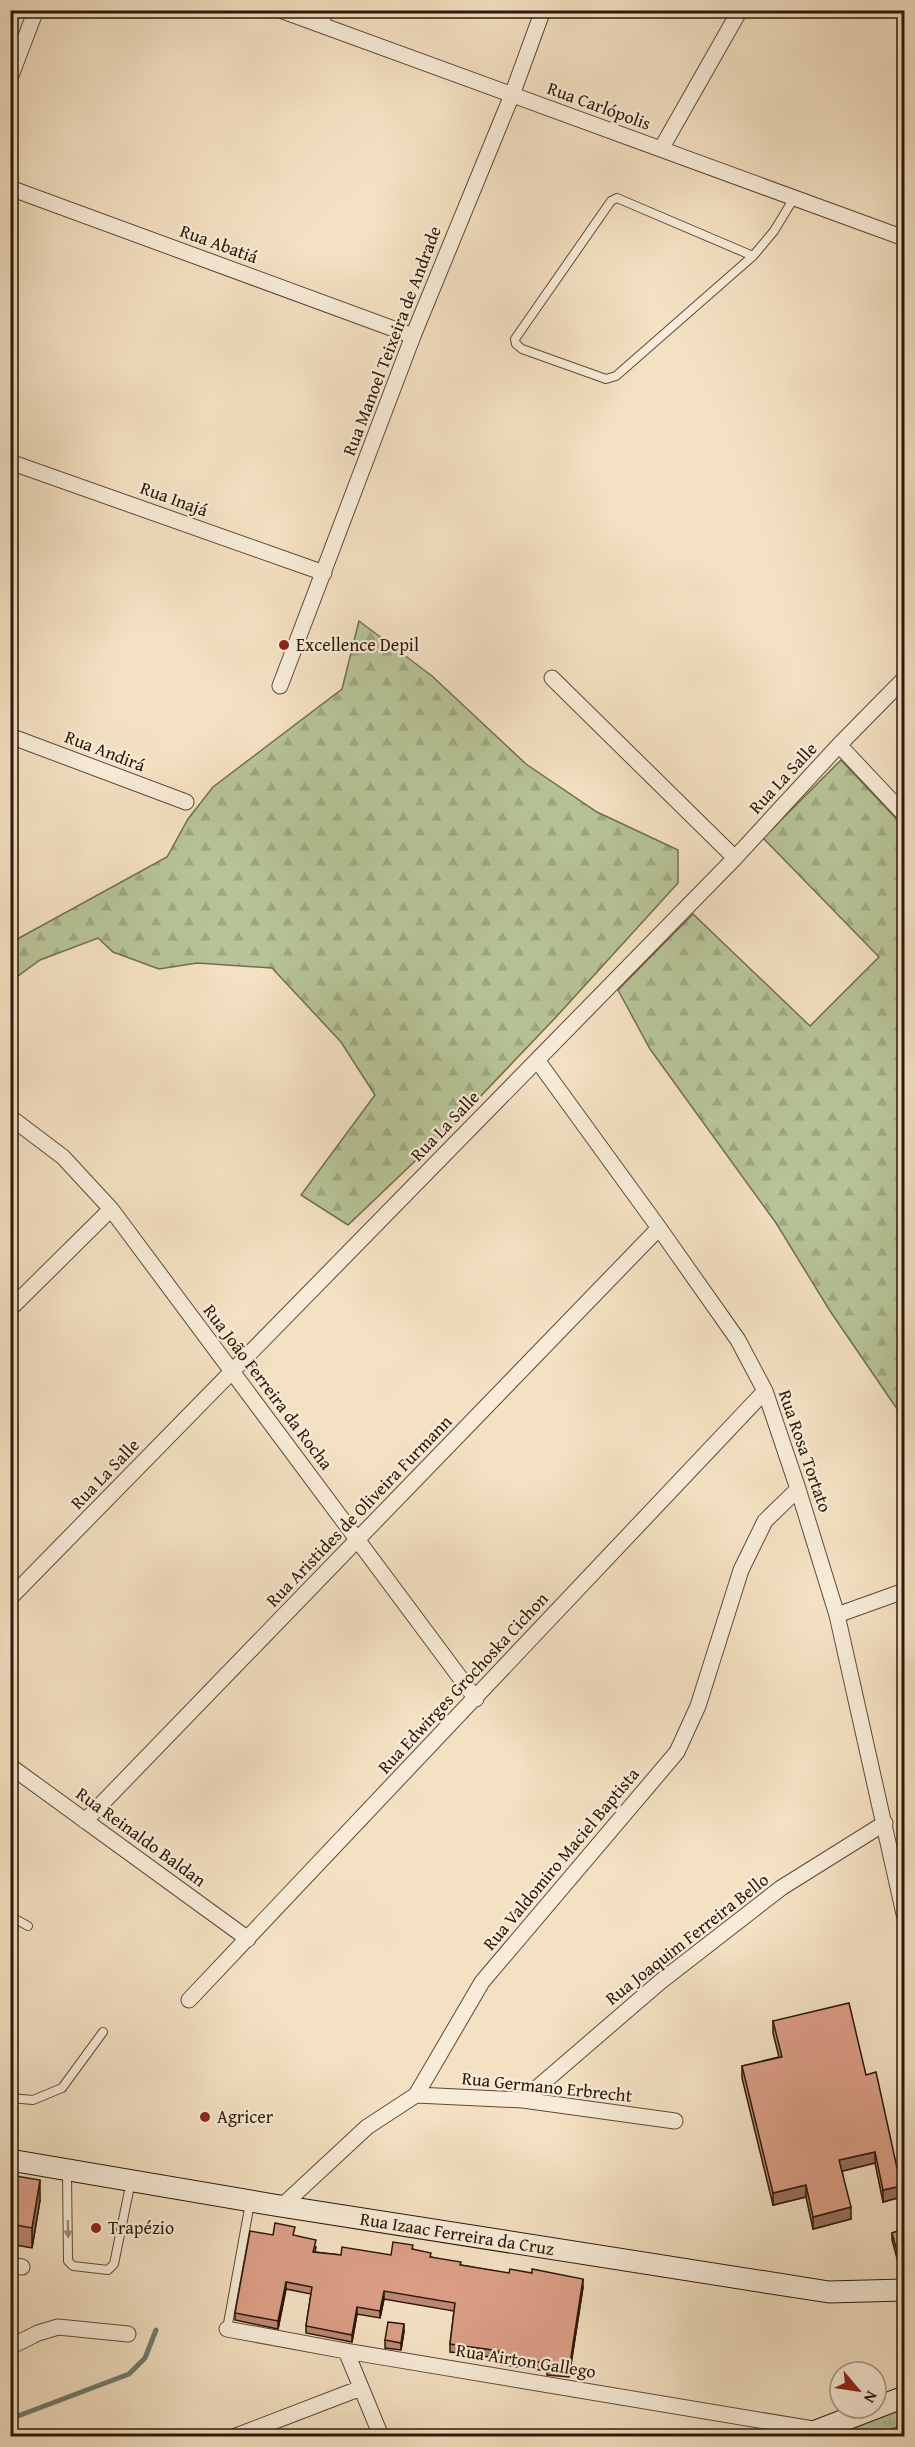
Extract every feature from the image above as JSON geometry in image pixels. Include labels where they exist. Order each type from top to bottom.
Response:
[{"type":"main road","name":"Rua Izaac Ferreira da Cruz","points":[[10,2160],[282,2206],[829,2292],[904,2290]]},
{"type":"main road","points":[[811,2433],[904,2397]]},
{"type":"street","points":[[10,78],[36,10]]},
{"type":"street","name":"Rua Carlópolis","points":[[280,10],[904,238]]},
{"type":"street","name":"Rua Manoel Teixeira de Andrade","points":[[280,686],[413,336],[512,95],[543,10]]},
{"type":"street","points":[[661,149],[740,10]]},
{"type":"street","name":"Rua Abatiá","points":[[10,188],[413,336]]},
{"type":"street","name":"Rua Inajá","points":[[10,462],[324,573]]},
{"type":"street","points":[[552,678],[735,858]]},
{"type":"street","name":"Rua La Salle","points":[[10,1598],[735,858],[839,745],[904,679]]},
{"type":"street","name":"Rua Andirá","points":[[10,736],[186,802]]},
{"type":"street","points":[[839,745],[904,814]]},
{"type":"street","name":"Rua Rosa Tortato","points":[[537,1060],[738,1340],[765,1391],[837,1615],[885,1823],[898,1854],[904,1914]]},
{"type":"street","name":"Rua João Ferreira da Rocha","points":[[10,1118],[63,1157],[111,1209],[476,1699]]},
{"type":"street","points":[[10,1309],[111,1209]]},
{"type":"street","name":"Rua Aristides de Oliveira Furmann","points":[[85,1821],[659,1228]]},
{"type":"street","name":"Rua Edwirges Grochoska Cichon","points":[[189,2000],[765,1391]]},
{"type":"street","name":"Rua Valdomiro Maciel Baptista","points":[[282,2206],[367,2127],[416,2095],[482,1983],[677,1752],[698,1706],[741,1570],[765,1521],[798,1489]]},
{"type":"street","points":[[837,1615],[904,1591]]},
{"type":"street","name":"Rua Reinaldo Baldan","points":[[10,1766],[248,1939]]},
{"type":"street","name":"Rua Joaquim Ferreira Bello","points":[[523,2100],[660,1982],[782,1888],[885,1823]]},
{"type":"street","name":"Rua Germano Erbrecht","points":[[416,2095],[523,2100],[675,2121]]},
{"type":"street","points":[[10,2348],[38,2333],[58,2327],[128,2334]]},
{"type":"street","name":"Rua Airton Gallego","points":[[227,2329],[811,2433]]},
{"type":"street","points":[[346,2352],[381,2436]]},
{"type":"street","points":[[236,2436],[361,2388]]},
{"type":"lane","points":[[324,26],[329,10]]},
{"type":"lane","points":[[753,256],[617,198],[611,201],[521,329],[515,339],[516,344],[522,349],[606,379],[616,376],[753,256],[774,231],[794,198]]},
{"type":"lane","points":[[10,1916],[28,1926]]},
{"type":"lane","points":[[10,2098],[33,2100],[62,2088],[103,2032]]},
{"type":"lane","points":[[67,2170],[68,2261],[73,2266],[108,2270],[114,2264],[131,2181]]},
{"type":"lane","points":[[227,2329],[251,2201]]},
{"type":"green space","points":[[359,621],[432,676],[526,764],[597,812],[678,850],[678,883],[557,1016],[455,1123],[348,1225],[301,1195],[375,1095],[341,1042],[272,968],[197,963],[159,969],[113,952],[98,938],[40,960],[11,981],[10,943],[167,857],[188,819],[213,787],[342,689]]},
{"type":"green space","points":[[841,760],[904,827],[904,1419],[830,1311],[776,1223],[650,1049],[618,990],[693,914],[810,1026],[879,957],[763,838]]},
{"type":"green space","points":[[904,2407],[904,2424],[873,2436],[827,2436],[869,2420],[888,2420],[888,2413]]},
{"type":"building","points":[[849,2003],[866,2075],[876,2072],[901,2186],[883,2190],[875,2152],[839,2160],[851,2207],[813,2217],[806,2185],[773,2193],[742,2066],[782,2057],[773,2021]]},
{"type":"building","points":[[10,2175],[40,2180],[32,2228],[10,2224]]},
{"type":"building","points":[[275,2223],[295,2227],[293,2235],[316,2240],[313,2252],[341,2255],[342,2247],[391,2255],[393,2242],[413,2245],[412,2249],[431,2253],[430,2257],[461,2262],[460,2265],[509,2273],[510,2269],[532,2273],[532,2269],[583,2279],[569,2370],[547,2367],[548,2363],[498,2357],[499,2351],[450,2344],[455,2303],[384,2291],[380,2311],[357,2307],[352,2335],[306,2326],[312,2287],[286,2282],[278,2321],[235,2313],[250,2231],[273,2235]]},
{"type":"building","points":[[904,2229],[904,2253],[898,2255],[892,2233]]},
{"type":"building","points":[[388,2322],[404,2324],[401,2343],[385,2340]]},
{"type":"waterway","points":[[10,2419],[129,2374],[145,2358],[156,2330]]},
{"type":"place","name":"Excellence Depil","points":[[284,645]]},
{"type":"place","name":"Agricer","points":[[205,2117]]},
{"type":"place","name":"Trapézio","points":[[96,2228]]}]
